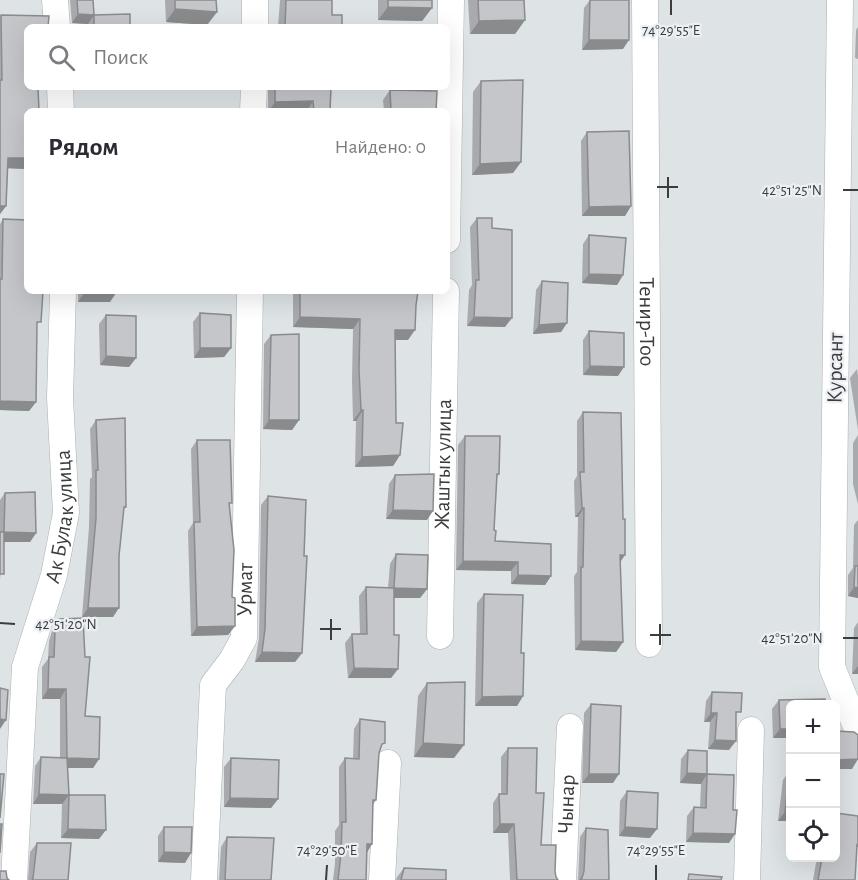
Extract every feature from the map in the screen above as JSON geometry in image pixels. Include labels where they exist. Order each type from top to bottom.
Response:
[{"type":"street","points":[[56,0],[57,24]]},
{"type":"street","points":[[255,0],[255,24]]},
{"type":"street","points":[[450,60],[451,0]]},
{"type":"street","name":"Тенир-Тоо","points":[[645,0],[649,644]]},
{"type":"street","name":"Курсант","points":[[840,0],[832,667],[858,730]]},
{"type":"street","points":[[60,90],[62,108]]},
{"type":"street","points":[[253,108],[254,90]]},
{"type":"street","points":[[449,108],[450,90]]},
{"type":"street","name":"Ак Булак улица","points":[[14,880],[25,667],[54,575],[66,513],[60,398],[63,294]]},
{"type":"street","name":"Урмат","points":[[204,880],[213,685],[232,660],[244,638],[250,294]]},
{"type":"street","name":"Жаштык улица","points":[[440,636],[446,294]]},
{"type":"street","name":"Чынар","points":[[563,880],[570,727]]},
{"type":"street","points":[[747,880],[752,730]]},
{"type":"street","points":[[382,880],[388,763]]},
{"type":"building","points":[[77,0],[93,0],[94,15],[78,14]]},
{"type":"building","points":[[175,0],[216,0],[217,12],[175,9]]},
{"type":"building","points":[[286,0],[332,0],[332,15],[342,15],[342,24],[285,24]]},
{"type":"building","points":[[388,0],[432,0],[432,8],[388,7]]},
{"type":"building","points":[[478,0],[524,0],[525,20],[479,21]]},
{"type":"building","points":[[590,0],[629,0],[629,40],[589,40]]},
{"type":"building","points":[[130,14],[130,24],[94,24],[94,15]]},
{"type":"building","points":[[1,15],[49,16],[48,24],[24,24],[24,90],[38,90],[39,108],[24,108],[24,158],[8,158],[6,206],[0,206],[0,80],[2,80]]},
{"type":"building","points":[[523,80],[521,162],[480,164],[481,81]]},
{"type":"building","points":[[275,90],[331,90],[330,108],[314,108],[313,101],[275,102]]},
{"type":"building","points":[[390,90],[437,91],[436,108],[391,108]]},
{"type":"building","points":[[629,131],[631,206],[589,207],[587,132]]},
{"type":"building","points":[[477,218],[492,218],[492,228],[512,230],[512,318],[474,317],[476,280],[479,280]]},
{"type":"building","points":[[3,219],[24,220],[24,294],[43,294],[41,322],[37,322],[36,402],[0,401],[0,279],[2,279]]},
{"type":"building","points":[[589,235],[626,238],[623,275],[589,274]]},
{"type":"building","points":[[542,281],[568,283],[567,323],[539,325]]},
{"type":"building","points":[[300,294],[418,294],[415,330],[395,330],[396,423],[403,423],[400,455],[362,457],[360,319],[300,317]]},
{"type":"building","points":[[200,313],[231,315],[231,348],[200,348]]},
{"type":"building","points":[[106,315],[136,316],[136,358],[106,356]]},
{"type":"building","points":[[589,331],[624,333],[624,367],[590,366]]},
{"type":"building","points":[[299,334],[299,420],[269,420],[271,335]]},
{"type":"building","points":[[583,412],[621,413],[623,519],[625,519],[625,555],[620,555],[623,642],[581,641],[584,508],[582,508],[580,472],[584,472]]},
{"type":"building","points":[[125,418],[126,507],[124,507],[119,556],[119,608],[88,608],[96,518],[96,470],[98,470],[96,420]]},
{"type":"building","points":[[465,436],[500,436],[495,541],[551,544],[551,576],[518,575],[518,562],[463,561]]},
{"type":"building","points":[[197,440],[230,440],[232,503],[229,503],[234,550],[232,597],[235,598],[235,626],[197,627],[194,522],[200,522]]},
{"type":"building","points":[[434,474],[433,511],[393,510],[395,475]]},
{"type":"building","points":[[35,492],[36,533],[4,532],[5,493]]},
{"type":"building","points":[[268,496],[306,500],[304,556],[307,556],[302,653],[262,652],[265,629]]},
{"type":"building","points":[[0,532],[4,532],[4,574],[0,574]]},
{"type":"building","points":[[396,554],[428,555],[427,589],[394,588]]},
{"type":"building","points":[[855,566],[858,566],[858,588],[854,587]]},
{"type":"building","points":[[366,587],[394,588],[394,635],[399,635],[398,669],[354,668],[352,634],[367,634]]},
{"type":"building","points":[[484,594],[523,595],[521,653],[524,653],[523,696],[482,697]]},
{"type":"building","points":[[83,618],[85,657],[90,657],[85,716],[100,717],[99,759],[67,758],[66,689],[48,689],[49,657],[54,657],[55,632],[59,619]]},
{"type":"building","points":[[465,682],[464,745],[423,743],[427,683]]},
{"type":"building","points":[[0,688],[8,690],[6,720],[0,719]]},
{"type":"building","points":[[712,692],[742,693],[741,712],[736,712],[736,741],[715,740],[717,713],[711,713]]},
{"type":"building","points":[[825,699],[786,700],[786,729],[780,729],[779,700]]},
{"type":"building","points":[[591,704],[621,706],[619,774],[589,774]]},
{"type":"building","points":[[360,719],[385,722],[385,743],[382,744],[379,753],[376,800],[373,800],[372,844],[367,844],[366,880],[338,880],[342,822],[346,822],[345,758],[359,759]]},
{"type":"building","points":[[840,731],[854,732],[858,735],[858,759],[840,760]]},
{"type":"building","points":[[508,748],[537,748],[536,793],[544,793],[541,845],[556,845],[555,871],[558,880],[517,880],[514,824],[500,824],[499,794],[507,794]]},
{"type":"building","points":[[688,750],[707,751],[707,774],[687,773]]},
{"type":"building","points":[[41,757],[67,758],[69,795],[39,794]]},
{"type":"building","points":[[231,758],[279,760],[278,799],[230,798]]},
{"type":"building","points":[[0,774],[4,774],[0,818]]},
{"type":"building","points":[[707,774],[734,775],[733,810],[737,810],[735,834],[693,833],[694,807],[706,808]]},
{"type":"building","points":[[627,791],[658,793],[657,829],[625,827]]},
{"type":"building","points":[[69,795],[105,795],[106,830],[68,829]]},
{"type":"building","points":[[840,814],[858,816],[855,880],[818,880],[821,862],[840,862]]},
{"type":"building","points":[[0,824],[2,824],[0,853]]},
{"type":"building","points":[[164,827],[192,827],[191,853],[164,852]]},
{"type":"building","points":[[586,828],[608,830],[609,880],[580,880],[584,871]]},
{"type":"building","points":[[227,837],[274,838],[271,880],[225,880]]},
{"type":"building","points":[[37,843],[71,843],[68,880],[32,880]]},
{"type":"building","points":[[404,868],[446,870],[446,880],[401,880]]},
{"type":"building","points":[[0,871],[6,871],[9,880],[0,880]]},
{"type":"building","points":[[689,874],[722,877],[721,880],[688,880]]}]
